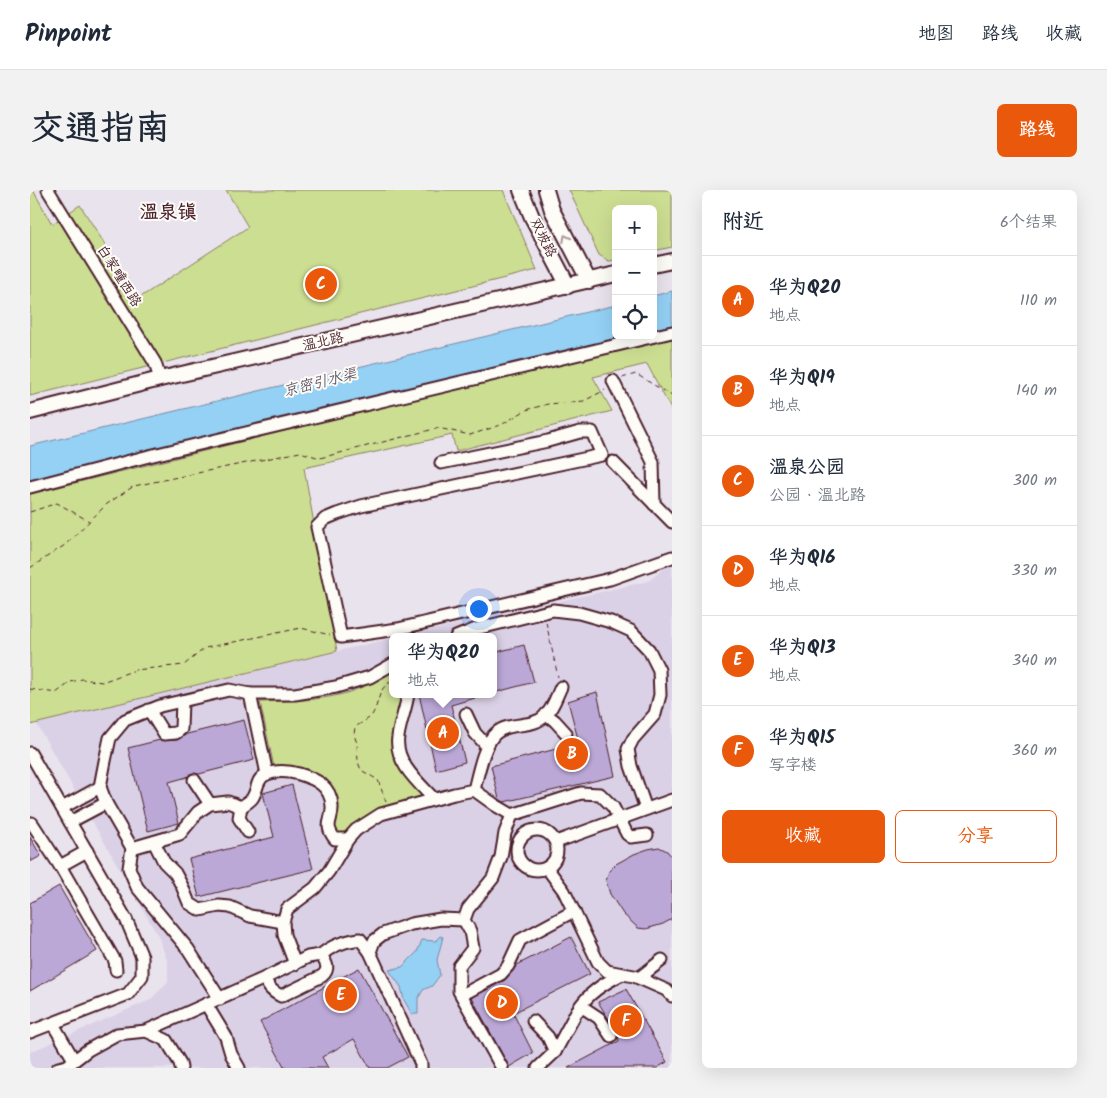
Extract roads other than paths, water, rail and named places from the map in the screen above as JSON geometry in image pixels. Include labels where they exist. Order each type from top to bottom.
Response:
[{"type":"main road","name":"双坡路","points":[[521,190],[532,217],[568,286]]},
{"type":"main road","name":"双坡路","points":[[546,190],[552,210],[589,281]]},
{"type":"main road","points":[[657,264],[672,261]]},
{"type":"main road","name":"温北路","points":[[30,412],[160,379],[612,275]]},
{"type":"street","name":"白家疃西路","points":[[48,190],[156,363],[160,379]]},
{"type":"street","points":[[30,487],[149,456],[672,332]]},
{"type":"street","points":[[613,381],[653,462],[654,504]]},
{"type":"street","points":[[389,634],[341,637],[317,527],[326,519],[361,506],[602,455],[592,432],[580,432],[548,441],[441,463]]},
{"type":"street","points":[[613,462],[672,522]]},
{"type":"street","points":[[398,633],[610,579],[672,557]]},
{"type":"street","points":[[466,633],[553,610],[579,613],[611,622],[631,631],[649,650],[659,670],[660,695],[654,714],[633,739],[628,749],[631,766],[646,809]]},
{"type":"street","points":[[220,999],[188,949],[137,887],[128,868],[132,848],[106,803],[100,787],[110,738],[125,720],[160,706],[229,690],[250,694],[295,694],[336,687],[370,677],[389,666]]},
{"type":"street","points":[[474,790],[487,746],[495,733],[507,727],[537,721],[546,714],[561,687]]},
{"type":"street","points":[[250,694],[267,774]]},
{"type":"street","points":[[407,698],[397,739],[401,758],[409,773],[434,799]]},
{"type":"street","points":[[149,710],[164,734],[176,733],[181,729],[182,701]]},
{"type":"street","points":[[466,714],[475,733],[487,746]]},
{"type":"street","points":[[546,714],[566,734]]},
{"type":"street","points":[[30,753],[126,919],[142,957],[142,976],[128,994],[30,1032]]},
{"type":"street","points":[[248,832],[239,818],[241,807],[252,799],[259,779],[267,774],[289,771],[316,779],[327,790],[332,806],[329,831],[335,838],[348,839]]},
{"type":"street","points":[[194,780],[210,804]]},
{"type":"street","points":[[62,808],[100,787]]},
{"type":"street","points":[[295,964],[284,935],[283,922],[287,909],[315,888],[329,871],[348,839],[356,830],[381,814],[474,790],[512,815],[581,793],[600,794],[614,807],[627,834],[631,837],[647,835]]},
{"type":"street","points":[[556,842],[672,800]]},
{"type":"street","points":[[132,848],[180,834],[198,812],[210,804],[228,802],[241,807]]},
{"type":"street","points":[[70,822],[106,803]]},
{"type":"street","points":[[464,920],[468,909],[493,878],[501,858],[505,832],[512,815]]},
{"type":"street","points":[[32,823],[60,866],[115,961],[116,970]]},
{"type":"street","points":[[534,830],[548,832],[556,842],[557,855],[547,868],[538,870],[525,866],[518,855],[519,842],[528,832],[534,830]]},
{"type":"street","points":[[154,842],[164,862],[175,873],[189,904],[200,910],[219,906],[230,907],[250,916],[283,922]]},
{"type":"street","points":[[60,866],[87,851]]},
{"type":"street","points":[[547,868],[564,891],[598,962],[607,971],[639,978],[666,990],[672,996]]},
{"type":"street","points":[[462,995],[501,974],[508,966],[520,940],[574,911]]},
{"type":"street","points":[[370,952],[374,941],[383,934],[410,924],[441,919],[464,920]]},
{"type":"street","points":[[464,920],[470,930],[473,948],[459,966],[460,991],[502,1068]]},
{"type":"street","points":[[58,1068],[66,1066],[88,1050],[117,1034],[146,1031],[308,958],[322,955],[329,948],[348,940],[360,939],[370,952],[421,1064],[421,1068]]},
{"type":"street","points":[[265,978],[268,986],[274,993],[281,996],[327,972],[328,966],[322,955]]},
{"type":"street","points":[[639,978],[662,960]]},
{"type":"street","points":[[538,1068],[555,1052],[576,1011],[584,1000],[596,989],[622,974]]},
{"type":"street","points":[[206,1004],[226,1037],[231,1054],[239,1068]]},
{"type":"street","points":[[576,1011],[584,1008],[599,1018],[611,1036]]},
{"type":"street","points":[[533,1021],[548,1037],[555,1052]]},
{"type":"street","points":[[53,1024],[74,1060]]},
{"type":"street","points":[[146,1031],[166,1040],[181,1068]]},
{"type":"water","points":[[672,291],[672,330],[657,333],[657,295]]},
{"type":"water","name":"京密引水渠","points":[[612,306],[612,340],[629,340],[30,483],[30,446]]},
{"type":"water","points":[[441,936],[443,937],[437,960],[440,975],[432,986],[423,990],[418,999],[418,1014],[412,1014],[404,1000],[401,987],[389,970],[402,967],[417,952],[422,940],[436,941]]},
{"type":"place","name":"温泉公园","points":[[321,284]]},
{"type":"place","name":"华为Q20","points":[[443,733]]},
{"type":"place","name":"华为Q19","points":[[572,754]]},
{"type":"place","name":"华为Q13","points":[[341,995]]},
{"type":"place","name":"华为Q16","points":[[502,1003]]},
{"type":"place","name":"华为Q15","points":[[626,1021]]},
{"type":"district","name":"温泉镇","points":[[168,213]]}]
